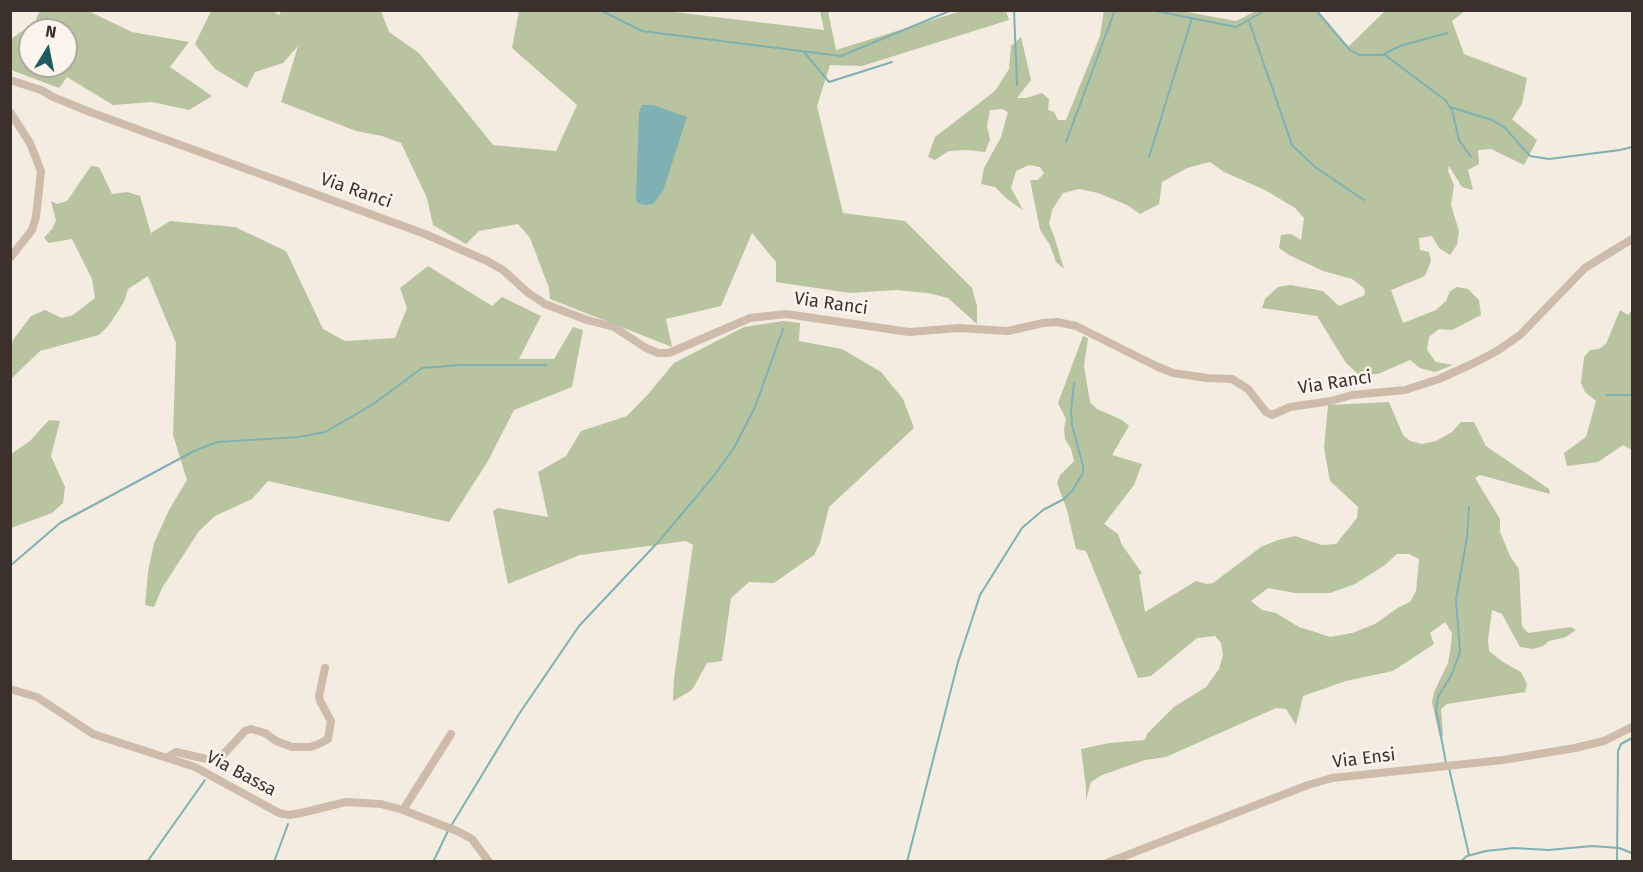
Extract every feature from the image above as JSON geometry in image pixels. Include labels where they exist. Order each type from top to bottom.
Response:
[{"type":"street","name":"Via Ranci","points":[[10,80],[40,90],[90,112],[406,226],[487,261],[503,270],[527,292],[545,304],[586,320],[614,327],[646,348],[658,352],[669,353],[750,318],[786,314],[909,332],[959,328],[1008,331],[1057,322],[1076,326],[1173,373],[1232,379],[1248,389],[1266,412],[1272,415],[1290,407],[1331,401],[1352,395],[1405,390],[1474,363],[1520,335],[1585,268],[1632,239]]},
{"type":"street","points":[[10,112],[30,143],[41,171],[36,217],[32,230],[21,247],[10,258]]},
{"type":"street","points":[[168,757],[176,753],[211,760],[221,757],[245,731],[251,729],[265,733],[276,741],[292,747],[310,747],[328,739],[331,721],[319,696],[325,668]]},
{"type":"street","name":"Via Bassa","points":[[10,689],[37,698],[93,734],[168,757],[220,779],[279,813],[289,815],[346,802],[381,804],[450,828],[472,839],[489,861]]},
{"type":"street","name":"Via Ensi","points":[[1109,861],[1324,781],[1503,760],[1575,748],[1604,741],[1632,727]]},
{"type":"street","points":[[403,810],[451,734]]},
{"type":"green space","points":[[40,10],[88,11],[132,32],[189,42],[170,67],[212,96],[189,110],[152,102],[113,105],[69,78],[78,78],[78,18],[37,18]]},
{"type":"green space","points":[[282,10],[381,11],[389,32],[419,53],[493,145],[556,151],[577,105],[512,48],[519,11],[666,11],[824,30],[820,11],[828,11],[836,50],[961,11],[1006,11],[1009,20],[862,66],[830,65],[817,106],[843,213],[905,221],[972,288],[977,306],[977,324],[948,298],[928,293],[896,290],[850,293],[776,282],[776,262],[752,233],[721,306],[666,319],[672,347],[550,299],[549,288],[530,238],[518,224],[479,231],[466,244],[433,225],[427,198],[401,143],[382,136],[356,131],[281,102],[298,46],[283,63],[255,72],[247,88],[215,69],[195,44],[211,11],[273,11],[279,15]]},
{"type":"green space","points":[[1104,10],[1182,11],[1236,21],[1256,11],[1316,11],[1348,47],[1385,11],[1465,11],[1452,21],[1464,54],[1527,78],[1522,104],[1512,119],[1537,140],[1524,165],[1491,149],[1478,150],[1479,164],[1468,170],[1473,190],[1462,187],[1449,166],[1448,171],[1454,185],[1451,205],[1459,231],[1457,245],[1450,255],[1439,248],[1432,236],[1419,238],[1420,250],[1429,252],[1431,261],[1425,276],[1391,290],[1403,323],[1436,310],[1446,301],[1450,291],[1457,287],[1468,289],[1479,300],[1481,315],[1452,330],[1439,329],[1429,337],[1427,350],[1436,362],[1453,365],[1435,372],[1420,368],[1410,360],[1378,374],[1359,375],[1346,363],[1317,316],[1262,308],[1265,299],[1278,287],[1291,285],[1323,291],[1339,306],[1365,295],[1364,288],[1352,279],[1323,271],[1279,248],[1281,235],[1291,234],[1301,240],[1304,218],[1295,208],[1265,190],[1224,172],[1210,162],[1187,168],[1162,182],[1159,204],[1140,214],[1127,205],[1098,193],[1079,189],[1063,193],[1052,210],[1049,224],[1064,269],[1056,262],[1050,245],[1040,230],[1030,180],[1038,180],[1044,173],[1040,167],[1029,165],[1016,171],[1011,188],[1023,210],[995,187],[981,184],[984,168],[1001,137],[1008,112],[1002,109],[990,110],[987,126],[990,140],[985,152],[949,151],[935,160],[928,157],[935,137],[995,91],[1009,69],[1011,46],[1021,37],[1031,80],[1017,98],[1042,93],[1049,99],[1048,110],[1054,112],[1058,120],[1066,120],[1100,36]]},
{"type":"green space","points":[[18,34],[18,73],[11,70],[11,39]]},
{"type":"green space","points":[[32,78],[66,78],[59,88]]},
{"type":"green space","points":[[91,166],[99,167],[112,194],[127,192],[140,196],[151,233],[170,221],[235,227],[286,251],[323,329],[345,341],[395,338],[407,308],[400,288],[428,266],[492,306],[502,297],[541,316],[519,359],[554,359],[573,327],[583,330],[572,387],[514,410],[488,461],[449,522],[268,481],[252,499],[215,516],[199,531],[162,588],[154,607],[145,605],[154,543],[169,510],[187,480],[173,435],[176,343],[148,276],[128,289],[124,302],[109,325],[99,335],[40,351],[11,379],[13,340],[31,316],[45,310],[62,318],[73,315],[95,298],[92,279],[72,239],[49,243],[44,238],[56,221],[51,201],[57,204],[67,201]]},
{"type":"green space","points":[[1620,310],[1628,315],[1632,313],[1632,450],[1623,445],[1598,462],[1567,466],[1564,453],[1586,437],[1596,401],[1585,392],[1581,383],[1584,357],[1590,350],[1599,349],[1606,344]]},
{"type":"green space","points":[[783,321],[800,323],[799,341],[842,349],[881,372],[903,399],[914,428],[829,507],[820,543],[814,555],[774,583],[749,582],[731,598],[722,661],[707,663],[692,690],[673,701],[674,678],[693,545],[686,541],[580,555],[508,584],[493,511],[498,508],[548,517],[538,472],[566,456],[581,431],[627,416],[674,363],[744,327]]},
{"type":"green space","points":[[1083,336],[1088,338],[1084,366],[1090,402],[1097,409],[1122,420],[1129,426],[1112,455],[1142,464],[1134,485],[1104,524],[1118,534],[1122,545],[1142,573],[1139,575],[1145,612],[1196,581],[1213,583],[1261,547],[1278,540],[1295,536],[1322,545],[1336,544],[1357,518],[1358,507],[1330,481],[1324,448],[1328,405],[1389,402],[1403,435],[1410,441],[1422,444],[1436,441],[1452,432],[1461,422],[1474,422],[1486,446],[1549,489],[1550,494],[1480,475],[1475,478],[1500,519],[1500,532],[1510,556],[1519,569],[1522,626],[1528,633],[1571,627],[1576,630],[1566,637],[1549,641],[1543,646],[1533,649],[1520,647],[1502,614],[1492,610],[1488,640],[1489,651],[1521,672],[1527,684],[1525,692],[1447,704],[1441,709],[1443,735],[1440,738],[1432,702],[1434,692],[1448,663],[1451,645],[1452,633],[1445,622],[1430,633],[1434,644],[1393,671],[1346,681],[1303,696],[1296,725],[1286,709],[1276,708],[1166,757],[1145,760],[1102,775],[1091,782],[1086,800],[1081,749],[1109,743],[1145,740],[1147,734],[1174,707],[1206,687],[1219,669],[1223,655],[1221,643],[1215,636],[1197,638],[1151,676],[1138,678],[1086,551],[1076,549],[1067,510],[1057,483],[1060,475],[1074,461],[1065,439],[1066,419],[1058,403]],"holes":[[[1397,554],[1409,554],[1419,559],[1416,591],[1410,602],[1375,624],[1352,633],[1330,637],[1299,627],[1276,613],[1262,610],[1251,601],[1268,588],[1295,593],[1330,593],[1355,584],[1385,565]]]},
{"type":"green space","points":[[49,420],[60,421],[51,456],[65,487],[63,503],[52,513],[11,528],[11,454],[30,441]]},
{"type":"water","points":[[642,105],[653,105],[687,117],[663,191],[653,204],[645,205],[637,203],[636,198],[639,112]]},
{"type":"waterway","points":[[600,10],[642,31],[841,56],[952,10]]},
{"type":"waterway","points":[[1014,10],[1017,85]]},
{"type":"waterway","points":[[1066,142],[1115,10]]},
{"type":"waterway","points":[[1151,10],[1236,27],[1266,10]]},
{"type":"waterway","points":[[1316,10],[1350,50],[1359,55],[1385,55],[1445,100],[1452,110],[1459,140],[1471,157]]},
{"type":"waterway","points":[[1149,157],[1192,18]]},
{"type":"waterway","points":[[1249,21],[1292,145],[1315,167],[1364,200]]},
{"type":"waterway","points":[[1384,54],[1400,46],[1447,33]]},
{"type":"waterway","points":[[804,52],[829,82],[892,62]]},
{"type":"waterway","points":[[1450,107],[1492,120],[1504,127],[1530,156],[1549,159],[1632,147]]},
{"type":"waterway","points":[[451,826],[519,714],[579,626],[659,541],[713,477],[734,448],[755,407],[783,329]]},
{"type":"waterway","points":[[10,566],[60,523],[194,451],[217,442],[299,437],[325,432],[372,405],[422,368],[461,365],[546,365]]},
{"type":"waterway","points":[[907,862],[958,662],[980,595],[1022,528],[1043,510],[1064,499],[1083,473],[1072,425],[1074,383]]},
{"type":"waterway","points":[[1607,395],[1632,395]]},
{"type":"waterway","points":[[1446,763],[1436,710],[1438,697],[1452,674],[1460,652],[1456,600],[1467,537],[1469,507]]},
{"type":"waterway","points":[[1617,862],[1618,751],[1621,744],[1632,738]]},
{"type":"waterway","points":[[1449,768],[1469,855]]},
{"type":"waterway","points":[[147,862],[205,780]]},
{"type":"waterway","points":[[274,862],[288,824]]},
{"type":"waterway","points":[[433,862],[448,831]]},
{"type":"waterway","points":[[1460,862],[1467,856],[1486,851],[1514,848],[1549,850],[1592,846],[1619,848],[1632,853]]}]
